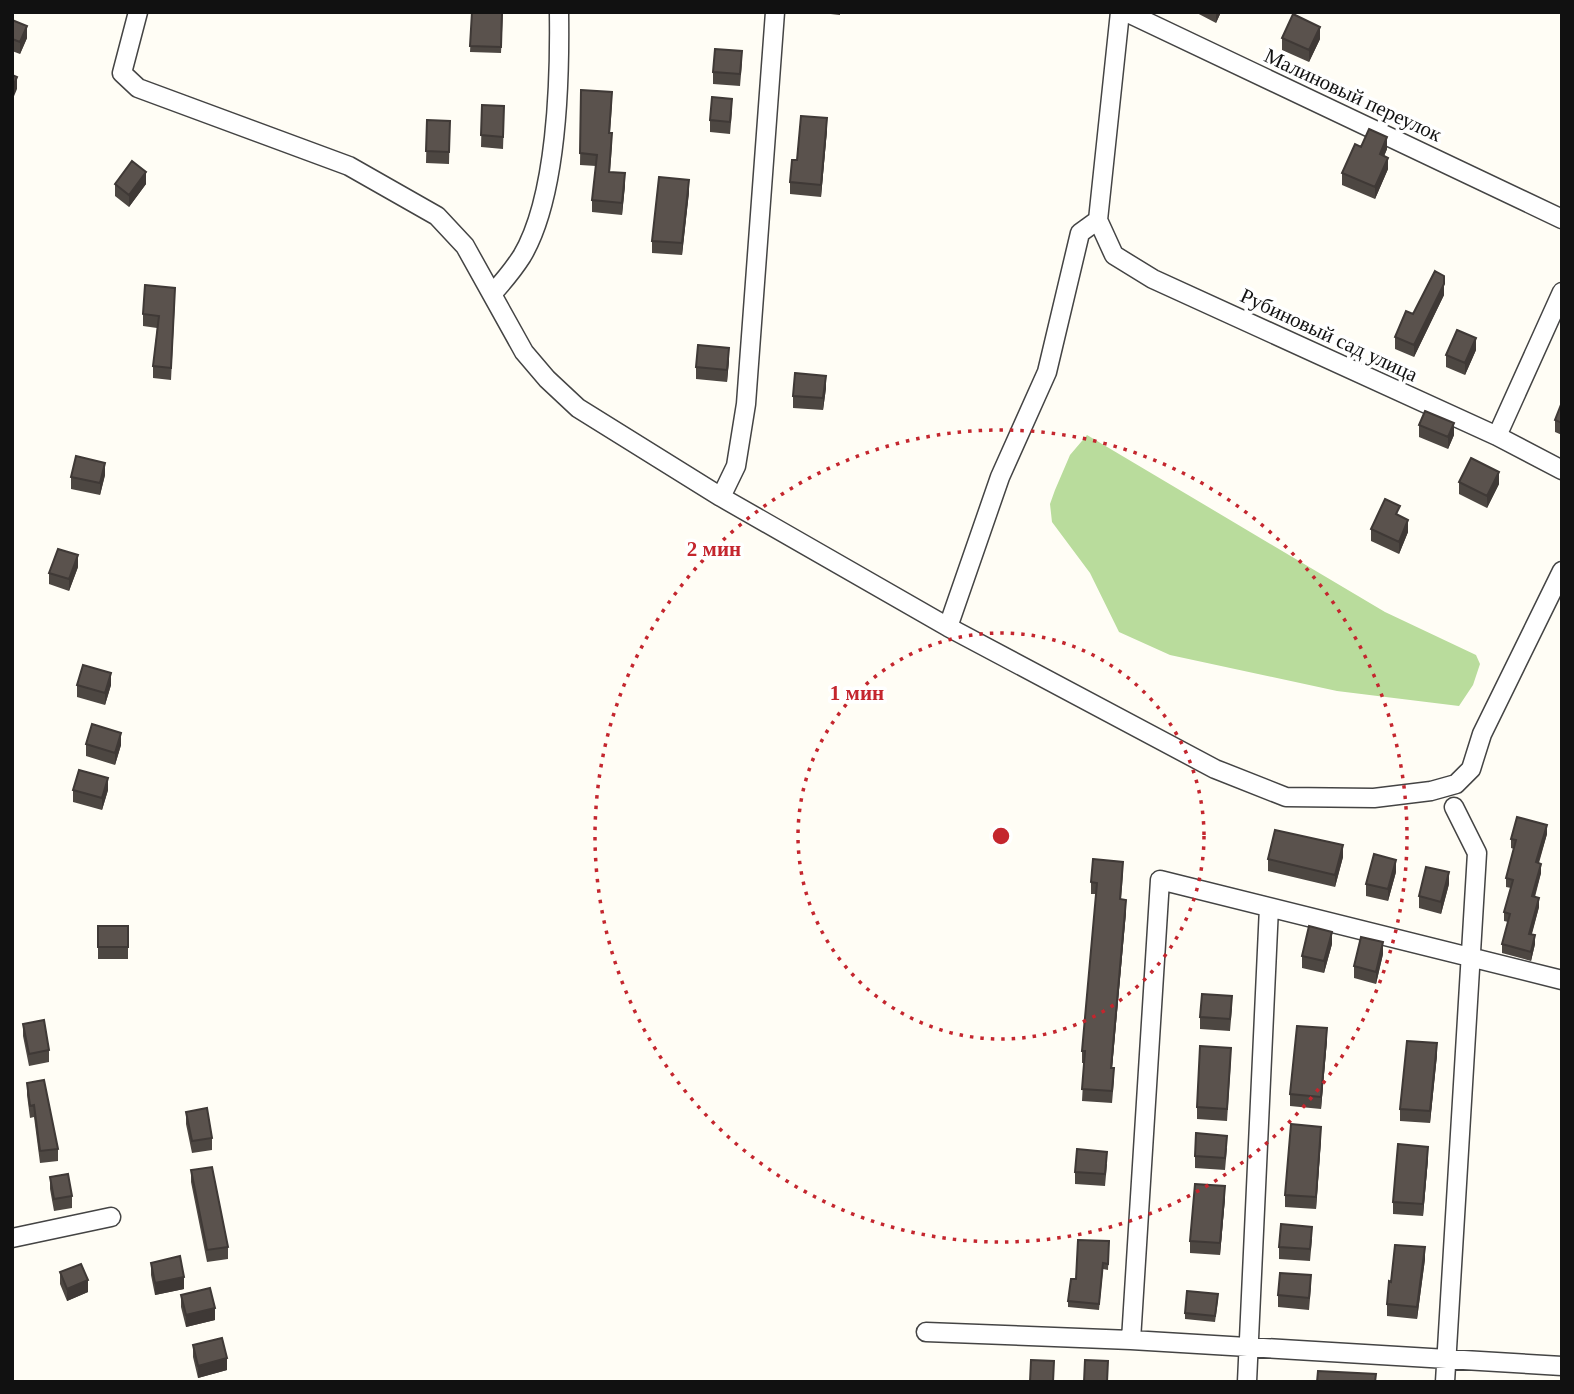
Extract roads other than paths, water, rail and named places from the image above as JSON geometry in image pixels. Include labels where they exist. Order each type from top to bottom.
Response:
[{"type":"street","points":[[138,12],[122,73],[138,88],[349,166],[393,188],[438,216],[465,246],[524,352],[547,379],[578,408],[720,497],[948,627],[1227,774],[1286,797],[1374,798],[1456,784],[1471,769],[1482,734],[1562,572]]},
{"type":"street","points":[[492,294],[523,254],[539,214],[560,76],[559,12]]},
{"type":"street","points":[[720,497],[736,466],[746,404],[775,12]]},
{"type":"street","points":[[948,627],[1000,477],[1047,372],[1080,233],[1098,220],[1120,12]]},
{"type":"street","name":"Малиновый переулок","points":[[1126,12],[1562,219]]},
{"type":"street","name":"Рубиновый сад улица","points":[[1098,220],[1114,255],[1153,279],[1497,436],[1562,470]]},
{"type":"street","points":[[1497,436],[1562,292]]},
{"type":"street","points":[[1444,1382],[1477,853],[1454,807]]},
{"type":"street","points":[[1131,1340],[1160,880],[1472,960],[1562,980]]},
{"type":"street","points":[[1247,1382],[1269,907]]},
{"type":"street","points":[[12,1238],[111,1217]]},
{"type":"street","points":[[926,1332],[1250,1346],[1562,1366]]}]
